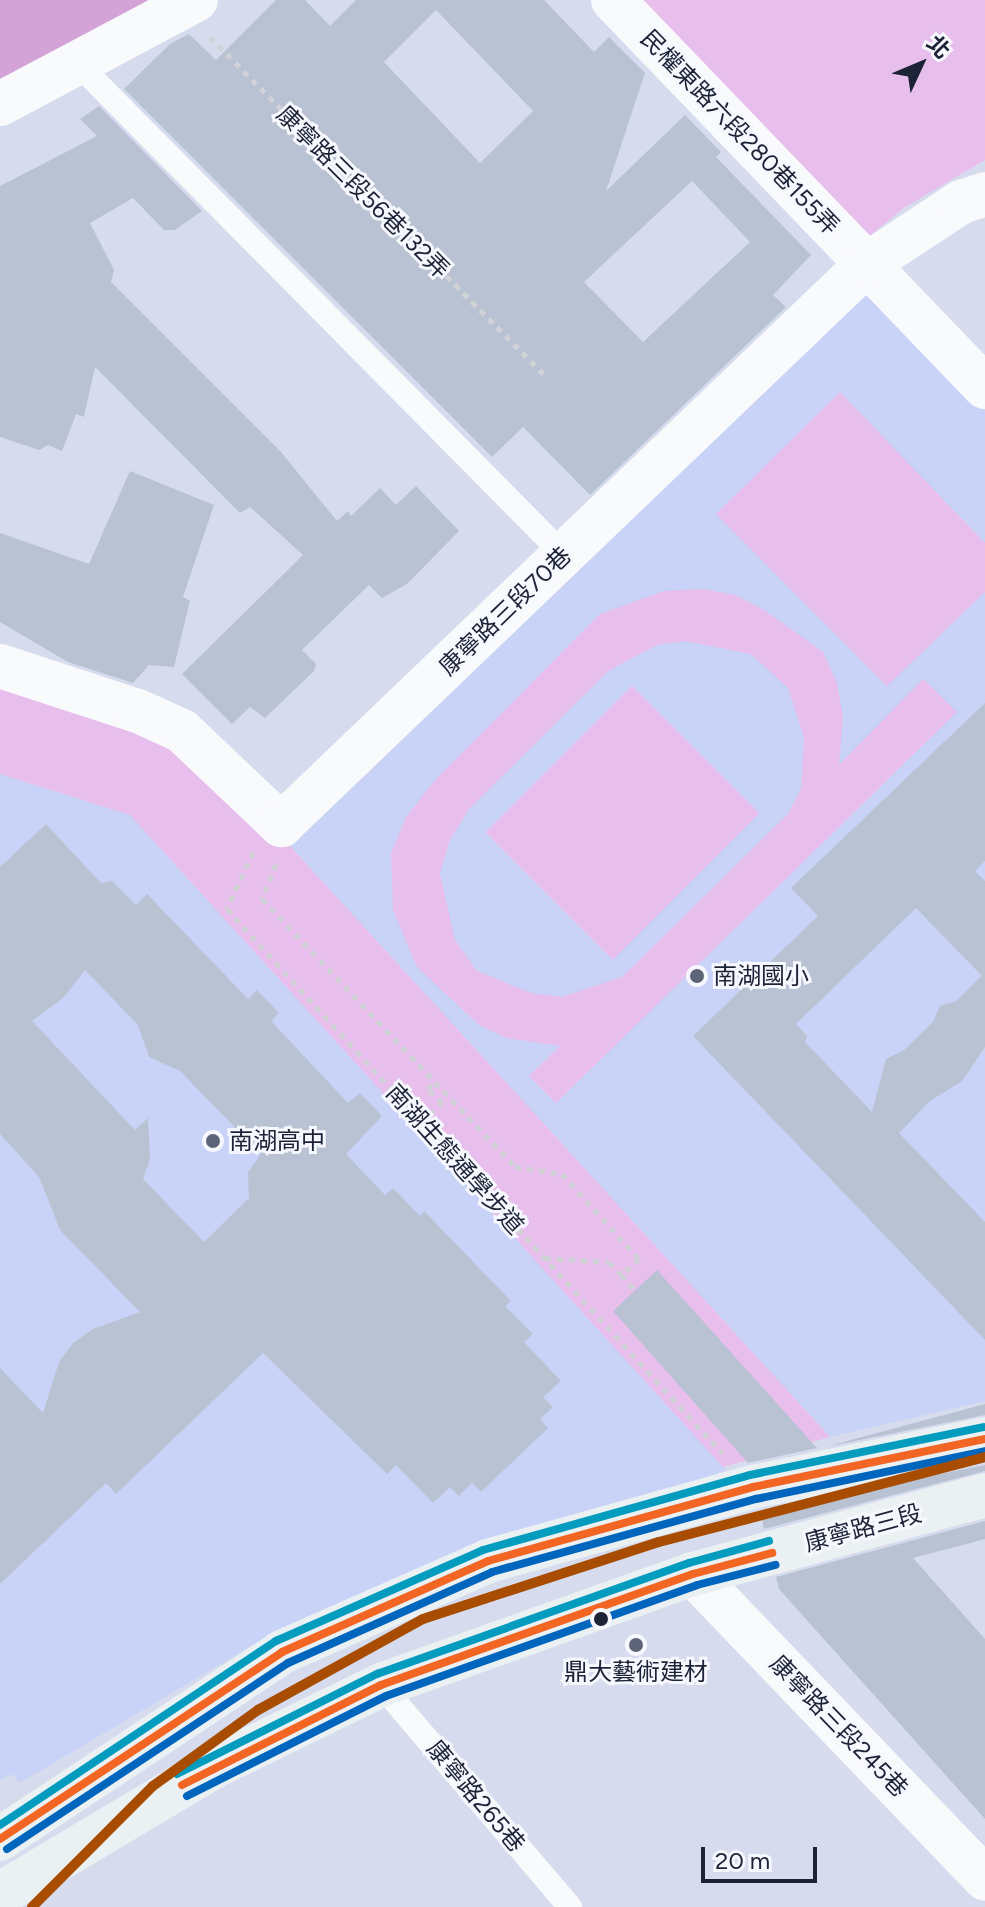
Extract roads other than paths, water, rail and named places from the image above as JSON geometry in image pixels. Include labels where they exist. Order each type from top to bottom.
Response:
[{"type":"main road","points":[[0,1839],[282,1652],[488,1561],[753,1487],[985,1439]]},
{"type":"main road","name":"康寧路三段","points":[[0,1894],[215,1766],[381,1685],[693,1574],[985,1495]]},
{"type":"street","name":"民權東路六段280巷155弄","points":[[613,0],[985,387]]},
{"type":"street","points":[[0,104],[189,4]]},
{"type":"street","name":"康寧路三段70巷","points":[[0,666],[138,711],[182,731],[281,825],[867,264],[961,202],[985,194]]},
{"type":"street","name":"康寧路三段245巷","points":[[693,1574],[985,1879]]},
{"type":"lane","points":[[77,63],[564,555]]},
{"type":"lane","name":"康寧路265巷","points":[[381,1685],[570,1907]]},
{"type":"place","name":"南湖國小","points":[[697,976]]},
{"type":"place","name":"南湖高中","points":[[213,1141]]},
{"type":"place","name":"鼎大藝術建材","points":[[636,1645]]}]
